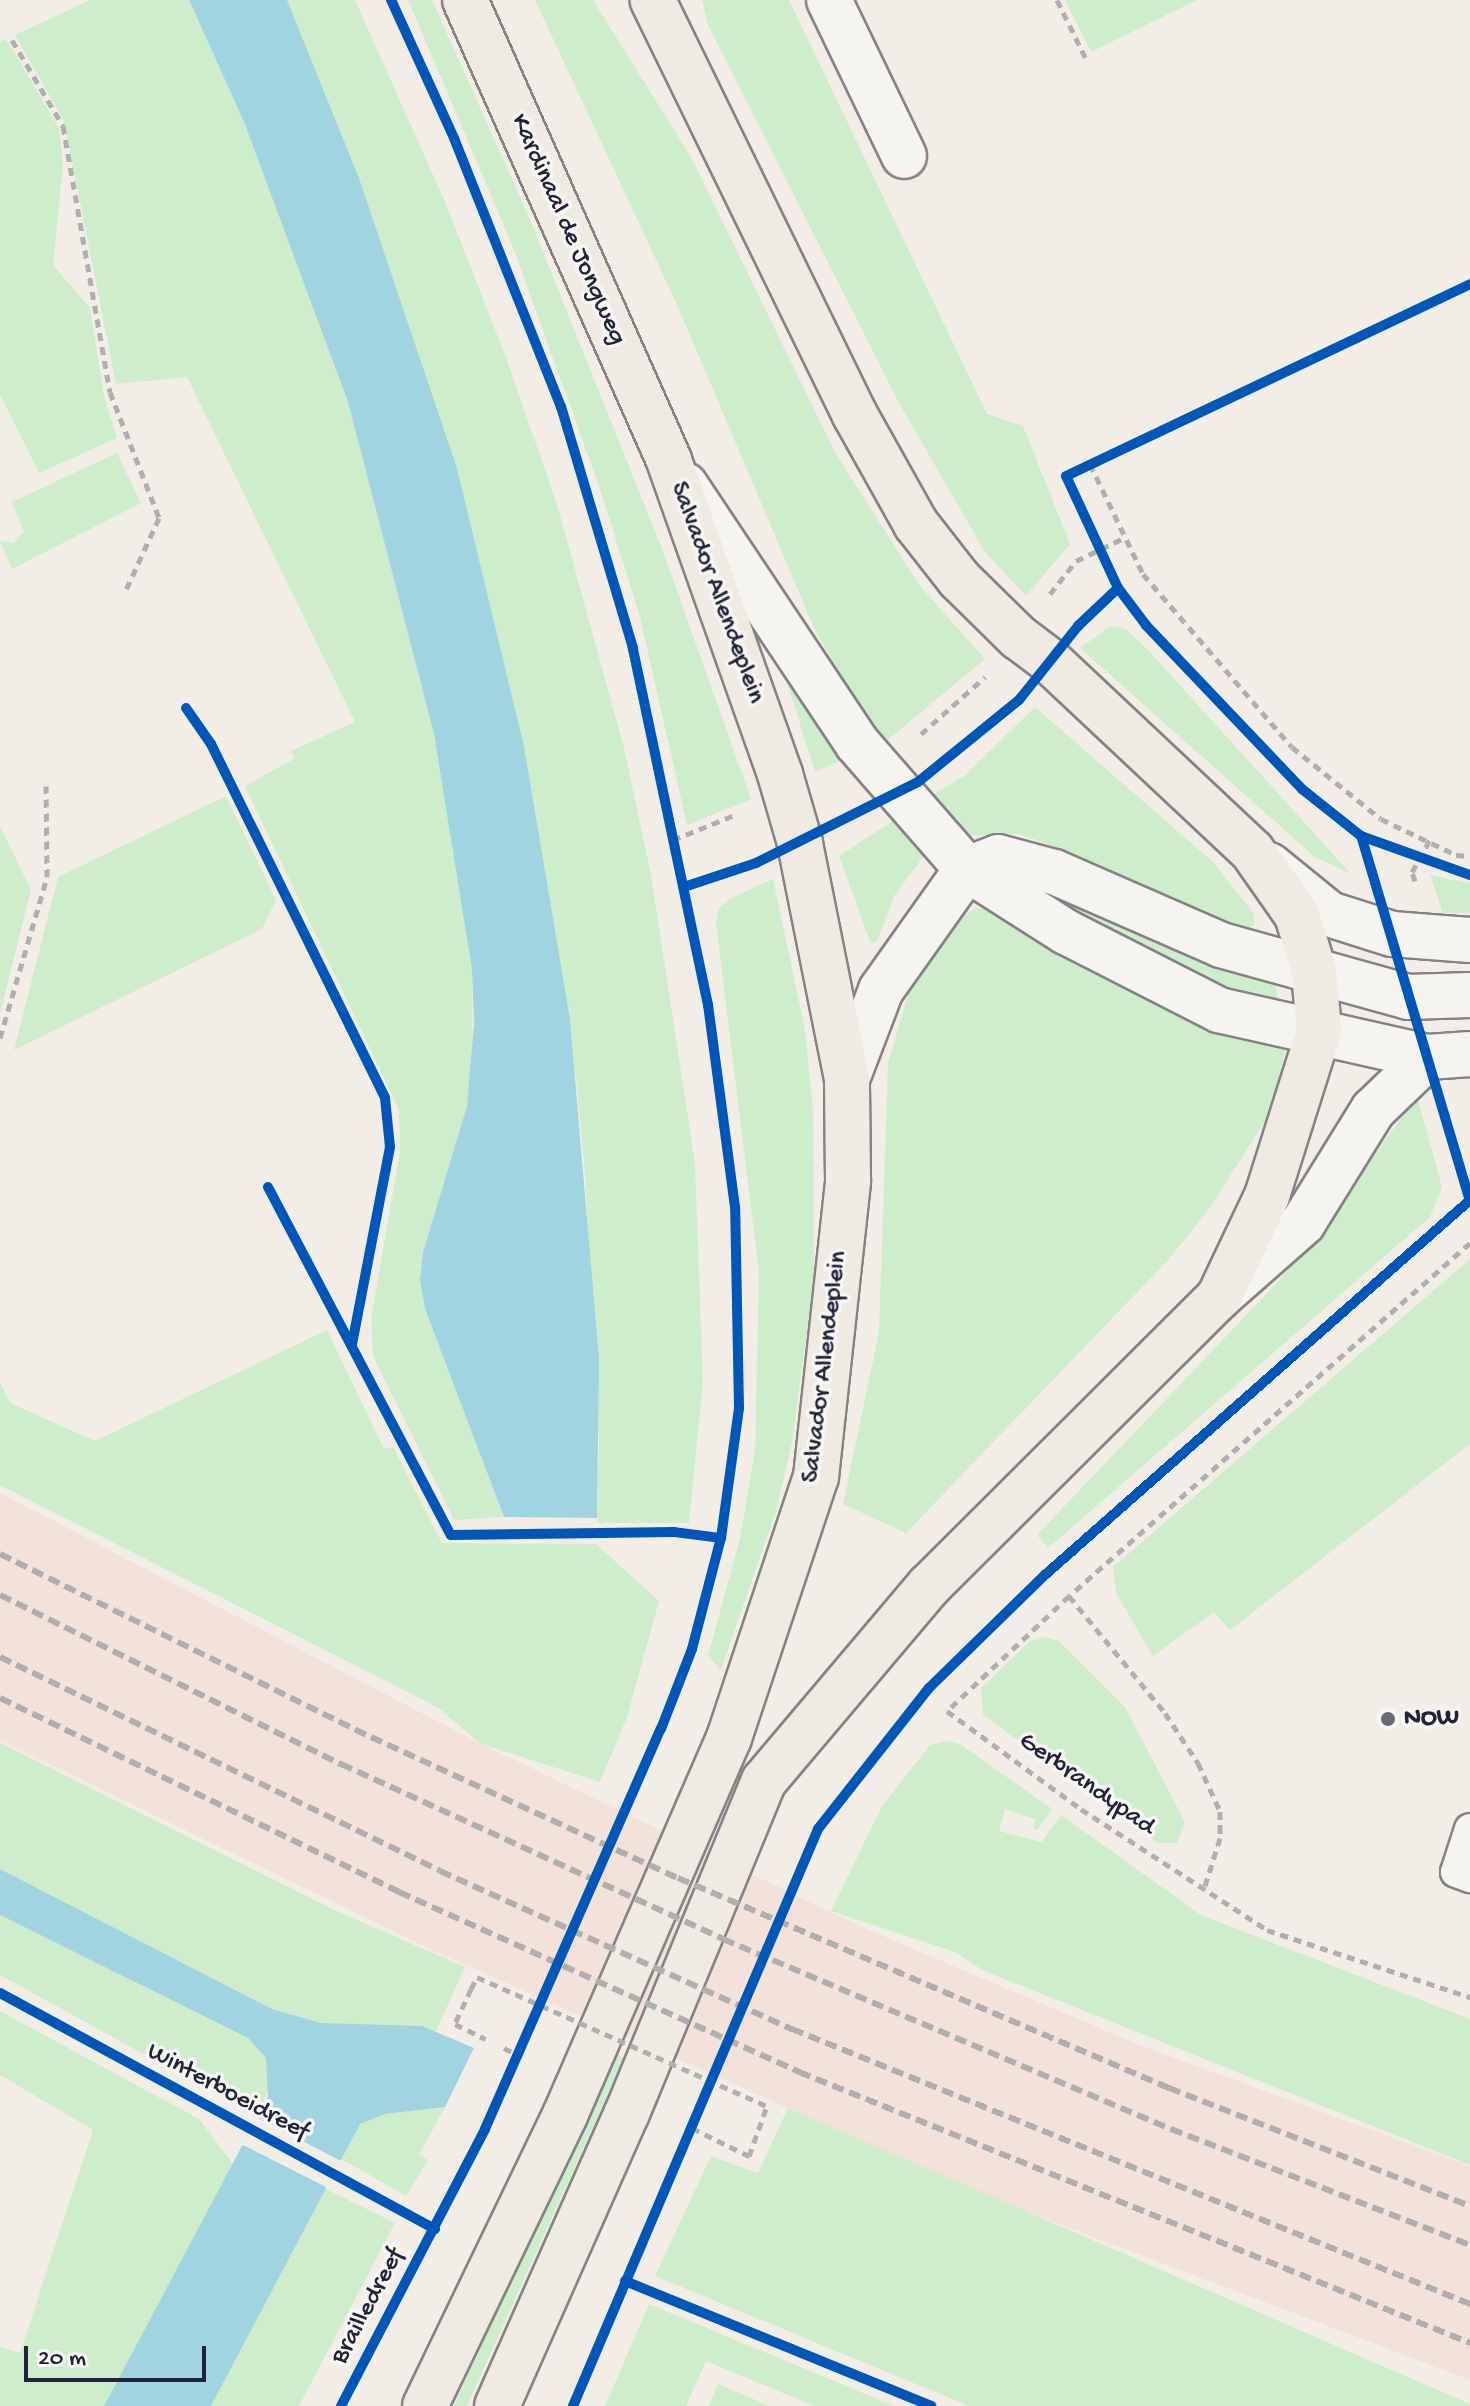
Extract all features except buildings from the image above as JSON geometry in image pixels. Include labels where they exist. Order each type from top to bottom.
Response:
[{"type":"main road","name":"Kardinaal de Jongweg","points":[[465,0],[669,460]]},
{"type":"main road","name":"Salvador Allendeplein","points":[[653,0],[855,415],[916,524],[959,579],[1019,638],[1050,661],[1252,851],[1329,914],[1392,934],[1470,940]]},
{"type":"main road","points":[[829,0],[904,156]]},
{"type":"main road","name":"Salvador Allendeplein","points":[[669,460],[872,763],[967,869],[1066,932],[1219,1010],[1449,1055]]},
{"type":"main road","name":"Salvador Allendeplein","points":[[425,2406],[565,2115],[729,1738],[816,1477],[848,1181],[847,1079],[787,798],[669,460]]},
{"type":"main road","name":"Salvador Allendeplein","points":[[1219,1297],[1267,1196],[1319,1031],[1314,971],[1297,915],[1252,851]]},
{"type":"main road","points":[[967,869],[998,857],[1054,872],[1221,945],[1408,997],[1470,995]]},
{"type":"main road","name":"Salvador Allendeplein","points":[[847,1079],[881,990],[967,869]]},
{"type":"main road","name":"Salvador Allendeplein","points":[[497,2406],[627,2113],[764,1781],[929,1586],[1219,1297],[1303,1223],[1373,1110],[1449,1055]]},
{"type":"lane","points":[[1470,1829],[1456,1872],[1470,1877]]},
{"type":"path","points":[[1057,0],[1087,61]]},
{"type":"path","points":[[12,40],[63,126],[110,392],[159,518],[125,592]]},
{"type":"path","points":[[1078,470],[1104,458]]},
{"type":"path","points":[[1090,464],[1124,538],[1174,614],[1292,747],[1381,819],[1456,855],[1470,856]]},
{"type":"path","points":[[1090,534],[1104,561]]},
{"type":"path","points":[[872,763],[956,706],[1019,638],[1076,561],[1097,548],[1124,538]]},
{"type":"path","points":[[0,1038],[47,877],[46,786]]},
{"type":"path","points":[[673,840],[787,798]]},
{"type":"path","points":[[670,825],[676,852]]},
{"type":"path","points":[[1405,855],[1432,864]]},
{"type":"path","points":[[1204,1889],[1220,1838],[1220,1811],[1198,1763],[1119,1656],[1069,1596],[1470,1243]]},
{"type":"path","points":[[486,2039],[455,2024],[477,1977],[767,2106],[749,2156],[692,2128]]},
{"type":"path","points":[[539,2013],[545,1999]]},
{"type":"path","points":[[514,2068],[526,2041]]},
{"type":"path","points":[[504,2048],[520,2056]]},
{"type":"path","points":[[704,2099],[716,2071]]},
{"type":"path","points":[[686,2142],[698,2113]]},
{"type":"shaded area","points":[[0,1493],[481,1744],[862,1927],[1139,2045],[1470,2166],[1470,2380],[993,2199],[430,1949],[0,1740]]},
{"type":"green space","points":[[90,0],[189,0],[244,122],[348,402],[434,734],[472,970],[473,1061],[467,1106],[423,1252],[420,1280],[425,1309],[504,1517],[454,1520],[373,1356],[371,1319],[400,1152],[399,1110],[245,786],[295,758],[291,751],[355,722],[187,377],[116,384],[64,121],[15,35]]},
{"type":"green space","points":[[287,0],[355,0],[446,204],[505,355],[557,504],[625,752],[651,875],[695,1163],[703,1382],[689,1523],[597,1523],[599,1441],[585,1172],[570,1019],[524,746],[457,468],[359,178]]},
{"type":"green space","points":[[408,0],[432,0],[529,217],[663,551],[751,799],[687,825],[640,617],[600,489],[513,247]]},
{"type":"green space","points":[[535,0],[593,0],[691,157],[836,454],[920,586],[985,659],[879,747],[815,630],[678,307]]},
{"type":"green space","points":[[702,0],[789,0],[987,414],[1023,426],[1070,544],[1026,596],[985,552],[899,403],[708,25]]},
{"type":"green space","points":[[1065,0],[1197,0],[1091,52]]},
{"type":"green space","points":[[6,39],[59,128],[63,164],[53,265],[90,308],[104,395],[117,438],[39,473],[0,395],[0,42]]},
{"type":"green space","points":[[117,453],[141,503],[12,569],[0,541],[13,543],[24,532],[12,502]]},
{"type":"green space","points":[[1110,626],[1126,629],[1148,650],[1351,874],[1315,857],[1080,648]]},
{"type":"green space","points":[[781,663],[848,757],[815,772]]},
{"type":"green space","points":[[1035,707],[1214,863],[1254,914],[1254,924],[1247,930],[1141,897],[1048,844],[1019,834],[957,836],[926,799],[964,776]]},
{"type":"green space","points":[[226,796],[276,900],[262,929],[14,1050],[58,877]]},
{"type":"green space","points":[[896,819],[926,853],[894,896],[878,940],[871,944],[839,856]]},
{"type":"green space","points":[[0,826],[31,890],[0,1014]]},
{"type":"green space","points":[[1430,875],[1470,883],[1470,913],[1443,913]]},
{"type":"green space","points":[[773,879],[805,1030],[813,1110],[814,1276],[792,1443],[776,1511],[721,1670],[708,1656],[740,1538],[755,1450],[759,1273],[716,923],[719,908],[729,899]]},
{"type":"green space","points":[[1018,880],[1102,910],[1206,964],[1275,985],[1279,1003],[1229,1000]]},
{"type":"green space","points":[[976,908],[995,909],[1186,1019],[1286,1047],[1270,1113],[1207,1212],[1169,1259],[906,1533],[843,1504],[879,1332],[888,1063],[918,961],[950,925]]},
{"type":"green space","points":[[1417,1096],[1442,1187],[1430,1217],[1048,1548],[1037,1535],[1313,1241]]},
{"type":"green space","points":[[1470,1259],[1470,1444],[1230,1630],[1214,1612],[1153,1656],[1116,1593],[1113,1567]]},
{"type":"green space","points":[[327,1330],[384,1449],[393,1447],[442,1543],[596,1544],[659,1601],[627,1717],[600,1782],[481,1744],[437,1707],[0,1485],[0,1382],[10,1403],[95,1441]]},
{"type":"green space","points":[[1043,1637],[1059,1641],[1125,1707],[1185,1822],[1177,1843],[1158,1843],[983,1715],[981,1688],[1029,1642]]},
{"type":"green space","points":[[946,1741],[960,1744],[1052,1809],[1037,1830],[1033,1828],[1035,1819],[1005,1809],[999,1831],[1041,1842],[1061,1815],[1201,1915],[1470,2019],[1470,2165],[982,1970],[955,1952],[831,1911],[882,1806],[930,1745]]},
{"type":"green space","points":[[0,1743],[336,1911],[465,1967],[436,2031],[321,2023],[272,2009],[0,1869]]},
{"type":"green space","points":[[0,1915],[249,2038],[266,2058],[271,2081],[258,2117],[0,1975]]},
{"type":"green space","points":[[0,2011],[199,2119],[233,2164],[104,2406],[0,2406],[0,2347],[20,2353],[93,2130],[0,2075]]},
{"type":"green space","points":[[613,2053],[624,2058],[467,2406],[454,2406]]},
{"type":"green space","points":[[445,2107],[419,2155],[428,2160],[406,2196],[340,2158],[360,2124],[385,2114]]},
{"type":"green space","points":[[788,2108],[1470,2406],[969,2406],[655,2276],[711,2156],[758,2173]]},
{"type":"green space","points":[[324,2188],[395,2223],[299,2406],[211,2406]]},
{"type":"green space","points":[[649,2304],[894,2406],[814,2406],[706,2361],[686,2406],[605,2406]]},
{"type":"green space","points":[[718,2384],[770,2406],[709,2406]]},
{"type":"water","points":[[189,0],[287,0],[359,178],[457,468],[524,746],[570,1019],[599,1359],[597,1518],[504,1517],[425,1309],[420,1280],[423,1252],[467,1106],[474,1024],[472,970],[434,734],[348,402],[244,122]]},
{"type":"water","points":[[0,1869],[272,2009],[321,2023],[422,2026],[474,2048],[445,2107],[385,2114],[360,2124],[211,2406],[104,2406],[268,2097],[266,2058],[248,2038],[0,1915]]},
{"type":"pier","points":[[254,2116],[343,2162],[328,2188],[239,2143]]},
{"type":"railway","points":[[0,1554],[371,1737],[678,1878],[1169,2088],[1470,2206]]},
{"type":"railway","points":[[0,1595],[341,1764],[723,1939],[1171,2129],[1470,2245]]},
{"type":"railway","points":[[0,1657],[440,1871],[792,2029],[1470,2304]]},
{"type":"railway","points":[[0,1698],[399,1892],[799,2072],[1470,2343]]},
{"type":"cycle path","name":"Brailledreef","points":[[341,2406],[485,2129],[661,1729],[692,1649],[721,1538],[739,1408],[735,1207],[708,1005],[633,648],[561,407],[454,138],[391,0]]},
{"type":"cycle path","points":[[1470,284],[1066,476],[1118,588],[1146,625],[1302,789],[1361,836],[1470,1201]]},
{"type":"cycle path","points":[[684,887],[756,863],[918,782],[1019,700],[1078,626],[1118,588]]},
{"type":"cycle path","points":[[186,708],[211,744],[385,1098],[390,1147],[352,1344]]},
{"type":"cycle path","points":[[1361,836],[1470,875]]},
{"type":"cycle path","points":[[268,1187],[451,1535],[674,1532],[721,1538]]},
{"type":"cycle path","points":[[573,2406],[818,1829],[929,1688],[1046,1574],[1470,1200]]},
{"type":"cycle path","name":"Winterboeidreef","points":[[0,1993],[435,2229]]},
{"type":"cycle path","points":[[625,2281],[931,2406]]},
{"type":"place","name":"NOW","points":[[1388,1719]]}]
